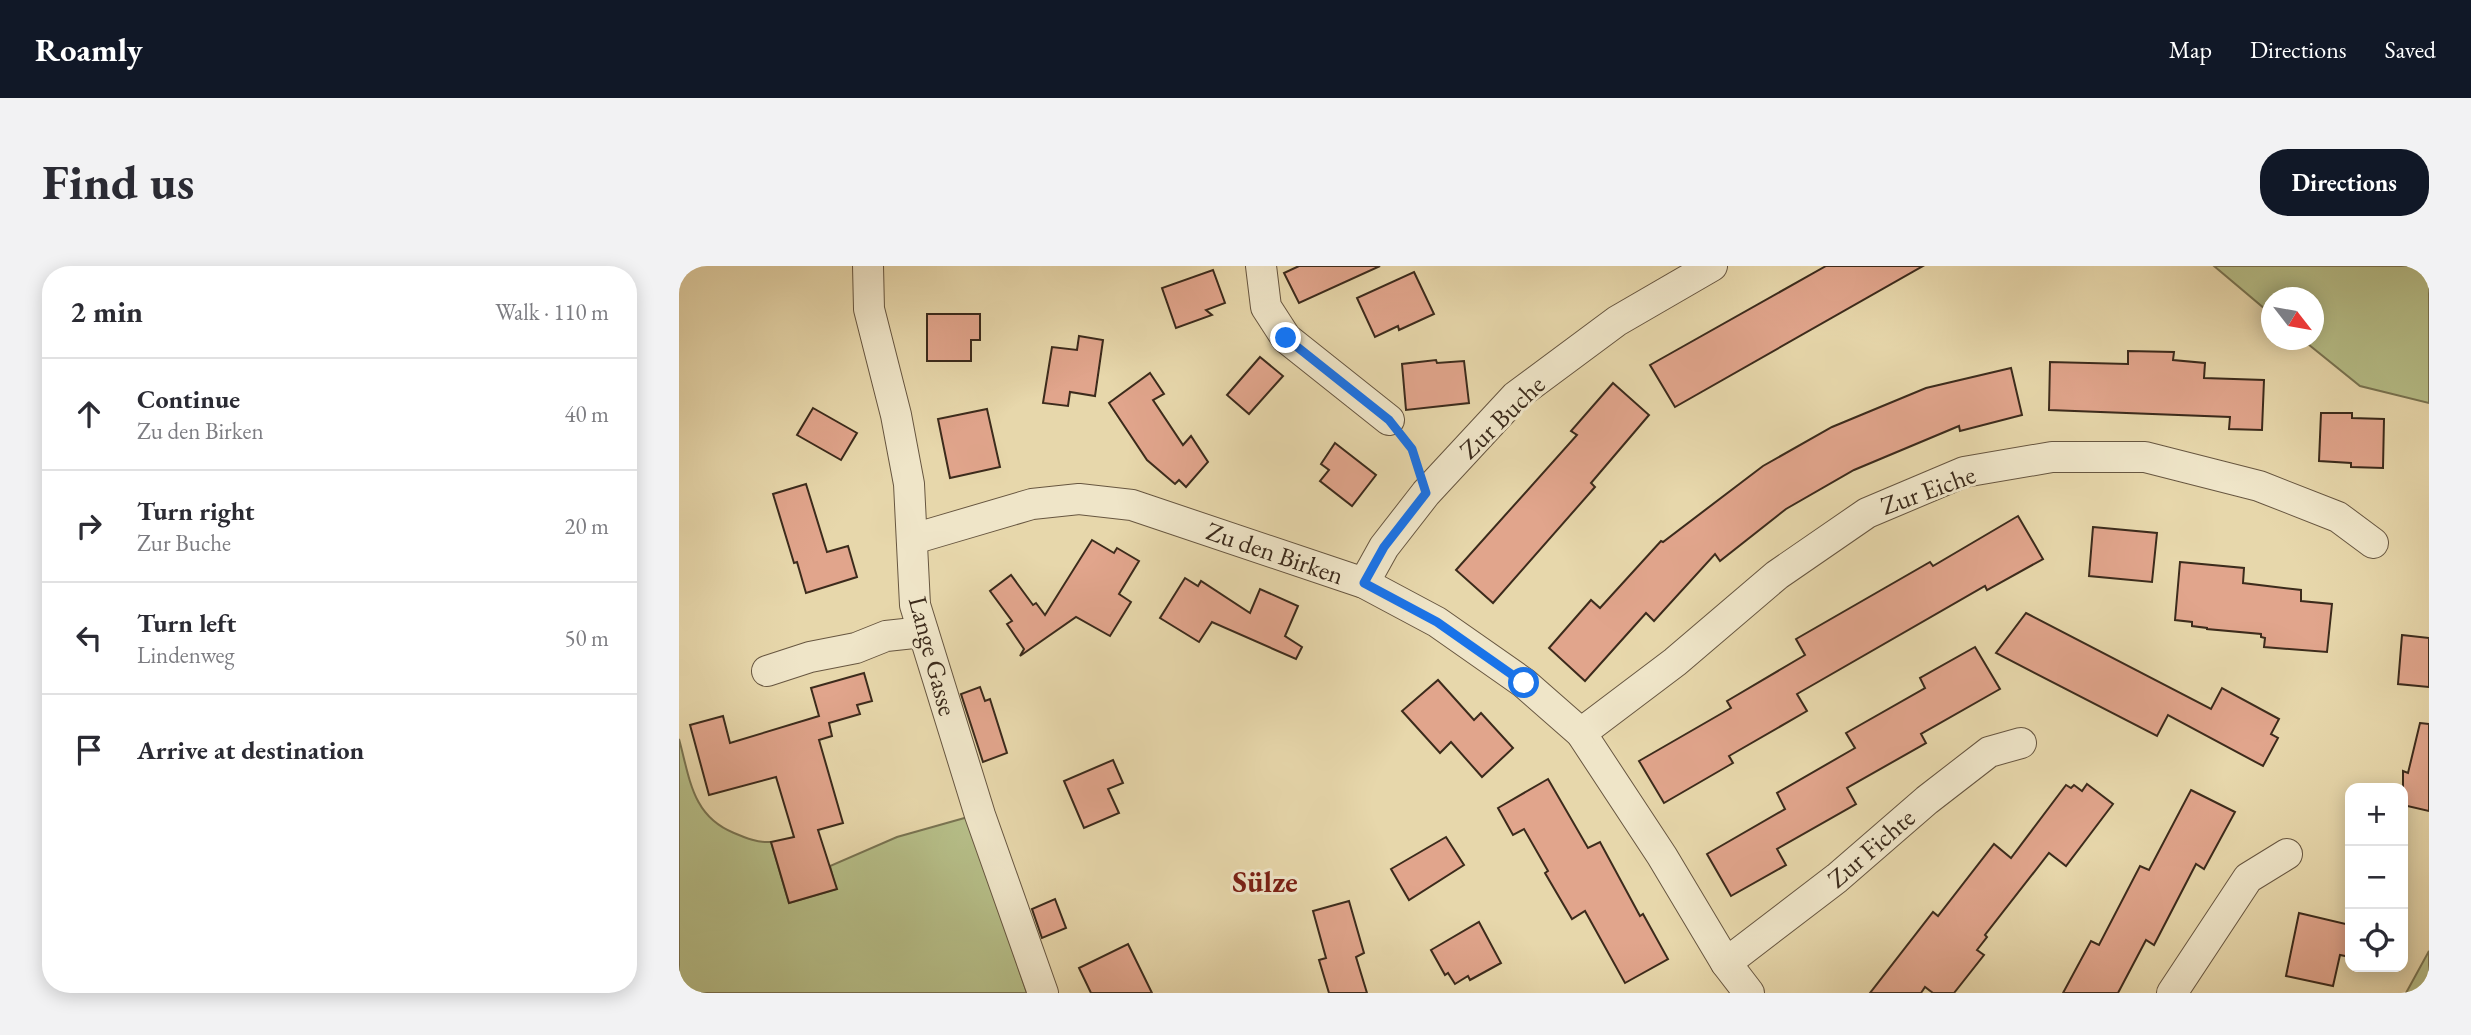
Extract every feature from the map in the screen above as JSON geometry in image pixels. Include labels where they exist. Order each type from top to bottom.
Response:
[{"type":"street","name":"Lange Gasse","points":[[868,266],[869,309],[897,415],[909,484],[915,606],[980,815],[1043,993]]},
{"type":"street","points":[[1261,266],[1266,307],[1286,338],[1389,420]]},
{"type":"street","name":"Zur Buche","points":[[1364,583],[1384,547],[1426,493],[1516,396],[1617,321],[1712,266]]},
{"type":"street","name":"Zur Eiche","points":[[1581,733],[1675,662],[1777,575],[1867,513],[1964,472],[2052,457],[2145,457],[2259,486],[2338,517],[2373,543]]},
{"type":"street","name":"Zu den Birken","points":[[913,539],[1032,504],[1079,499],[1132,505],[1364,583],[1437,622],[1524,683],[1581,733],[1662,856],[1726,963],[1749,993]]},
{"type":"street","points":[[768,671],[810,657],[856,648],[886,636],[923,632]]},
{"type":"street","name":"Zur Fichte","points":[[1726,963],[1837,878],[1927,800],[1989,752],[2021,743]]},
{"type":"street","points":[[2172,993],[2248,878],[2287,854]]},
{"type":"path","points":[[1389,420],[1412,449],[1426,493]]},
{"type":"green space","points":[[2214,266],[2429,266],[2429,403],[2360,386],[2315,350],[2324,350],[2324,287],[2261,287],[2261,306]]},
{"type":"green space","points":[[679,739],[690,782],[701,806],[720,826],[757,841],[771,842],[789,903],[836,889],[830,866],[897,837],[968,817],[1027,993],[679,993]]},
{"type":"green space","points":[[2429,951],[2429,993],[2406,993]]},
{"type":"building","points":[[1299,266],[1380,266],[1299,303],[1284,273]]},
{"type":"building","points":[[1826,266],[1923,266],[1675,407],[1650,365]]},
{"type":"building","points":[[1213,270],[1225,303],[1206,310],[1212,315],[1176,328],[1162,288]]},
{"type":"building","points":[[1414,272],[1434,314],[1399,330],[1398,326],[1375,337],[1357,298]]},
{"type":"building","points":[[927,314],[980,314],[980,340],[971,340],[971,361],[927,361]]},
{"type":"building","points":[[1079,336],[1103,340],[1095,396],[1070,392],[1068,406],[1043,403],[1052,347],[1077,350]]},
{"type":"building","points":[[2128,351],[2174,352],[2173,360],[2205,363],[2204,378],[2264,380],[2262,430],[2229,429],[2230,417],[2049,410],[2050,362],[2128,364]]},
{"type":"building","points":[[1260,357],[1283,376],[1249,414],[1227,395]]},
{"type":"building","points":[[1436,360],[1437,363],[1464,361],[1469,403],[1406,410],[1402,364]]},
{"type":"building","points":[[2011,368],[2022,415],[1960,431],[1959,426],[1854,470],[1786,509],[1720,561],[1715,554],[1654,621],[1646,613],[1585,681],[1549,648],[1591,600],[1600,608],[1661,541],[1763,466],[1832,427],[1926,388]]},
{"type":"building","points":[[1150,373],[1164,394],[1153,400],[1183,445],[1191,436],[1208,462],[1186,487],[1179,480],[1175,484],[1147,460],[1109,403]]},
{"type":"building","points":[[1613,383],[1649,415],[1591,483],[1595,487],[1493,603],[1456,570],[1577,435],[1571,431]]},
{"type":"building","points":[[813,408],[857,433],[841,460],[797,435]]},
{"type":"building","points":[[987,409],[1000,467],[950,478],[938,419]]},
{"type":"building","points":[[2321,413],[2352,413],[2352,418],[2384,419],[2383,468],[2351,467],[2351,463],[2319,461]]},
{"type":"building","points":[[1335,443],[1376,475],[1352,506],[1320,481],[1329,470],[1321,464]]},
{"type":"building","points":[[806,484],[827,552],[848,546],[857,577],[806,593],[773,494]]},
{"type":"building","points":[[2018,516],[2043,559],[1987,590],[1985,586],[1797,694],[1807,711],[1729,756],[1733,763],[1664,803],[1639,761],[1731,708],[1727,701],[1805,655],[1796,639],[1930,562],[1933,566]]},
{"type":"building","points":[[2093,527],[2157,533],[2152,582],[2089,576]]},
{"type":"building","points":[[1092,540],[1114,553],[1117,548],[1139,561],[1119,594],[1131,602],[1110,636],[1076,617],[1020,656],[1024,649],[1007,624],[1012,621],[990,591],[1011,575],[1033,605],[1036,603],[1045,615]]},
{"type":"building","points":[[2180,562],[2244,568],[2243,583],[2301,590],[2301,601],[2332,604],[2327,652],[2264,647],[2265,638],[2261,637],[2261,634],[2207,629],[2192,626],[2192,622],[2175,620]]},
{"type":"building","points":[[1185,578],[1198,586],[1201,581],[1250,613],[1260,589],[1298,606],[1285,636],[1302,647],[1296,659],[1212,622],[1199,642],[1160,618]]},
{"type":"building","points":[[2026,613],[2211,709],[2222,688],[2279,719],[2271,734],[2278,738],[2263,766],[2168,715],[2157,736],[1996,653]]},
{"type":"building","points":[[2402,635],[2429,638],[2429,687],[2398,684]]},
{"type":"building","points":[[1975,647],[2000,689],[1921,734],[1926,743],[1847,788],[1856,804],[1777,849],[1786,865],[1731,896],[1707,854],[1785,809],[1777,793],[1855,748],[1846,733],[1925,688],[1920,678]]},
{"type":"building","points":[[864,673],[872,701],[857,705],[860,714],[829,723],[832,736],[819,740],[843,823],[818,830],[837,889],[789,903],[771,842],[794,837],[776,777],[709,795],[690,725],[723,716],[730,743],[819,716],[811,688]]},
{"type":"building","points":[[1438,680],[1474,720],[1481,713],[1513,748],[1482,777],[1451,742],[1440,753],[1402,711]]},
{"type":"building","points":[[980,687],[985,701],[990,699],[1007,753],[983,762],[961,694]]},
{"type":"building","points":[[2420,723],[2429,724],[2429,811],[2408,806],[2408,783],[2403,783],[2403,771],[2408,773]]},
{"type":"building","points":[[1113,760],[1123,783],[1108,789],[1119,813],[1084,828],[1064,781]]},
{"type":"building","points":[[1548,779],[1588,848],[1600,842],[1640,916],[1643,914],[1668,959],[1625,983],[1585,911],[1572,919],[1545,873],[1548,871],[1524,829],[1513,835],[1498,808]]},
{"type":"building","points":[[2087,784],[2113,804],[2066,866],[2049,853],[1985,935],[1987,937],[1977,950],[1984,955],[1954,993],[1933,993],[1925,987],[1921,993],[1870,993],[1933,912],[1938,916],[1994,844],[2011,858],[2066,785],[2071,788],[2074,785],[2082,791]]},
{"type":"building","points":[[2191,790],[2235,812],[2204,869],[2196,864],[2154,945],[2146,940],[2118,993],[2063,993],[2091,941],[2099,945],[2140,866],[2149,870]]},
{"type":"building","points":[[1446,837],[1464,865],[1409,900],[1391,869]]},
{"type":"building","points":[[1055,899],[1066,928],[1042,938],[1032,909]]},
{"type":"building","points":[[1349,901],[1364,953],[1356,957],[1367,993],[1329,993],[1319,960],[1326,958],[1313,911]]},
{"type":"building","points":[[2299,913],[2345,924],[2345,956],[2340,955],[2333,986],[2286,976]]},
{"type":"building","points":[[1479,922],[1501,963],[1470,980],[1468,976],[1455,984],[1448,973],[1445,975],[1431,950]]},
{"type":"building","points":[[1128,944],[1152,993],[1091,993],[1079,968]]},
{"type":"district","name":"Sülze","points":[[1265,881]]},
{"type":"route","points":[[1286,338],[1389,420],[1412,449],[1426,493],[1384,547],[1364,583],[1437,622],[1524,683]]}]
